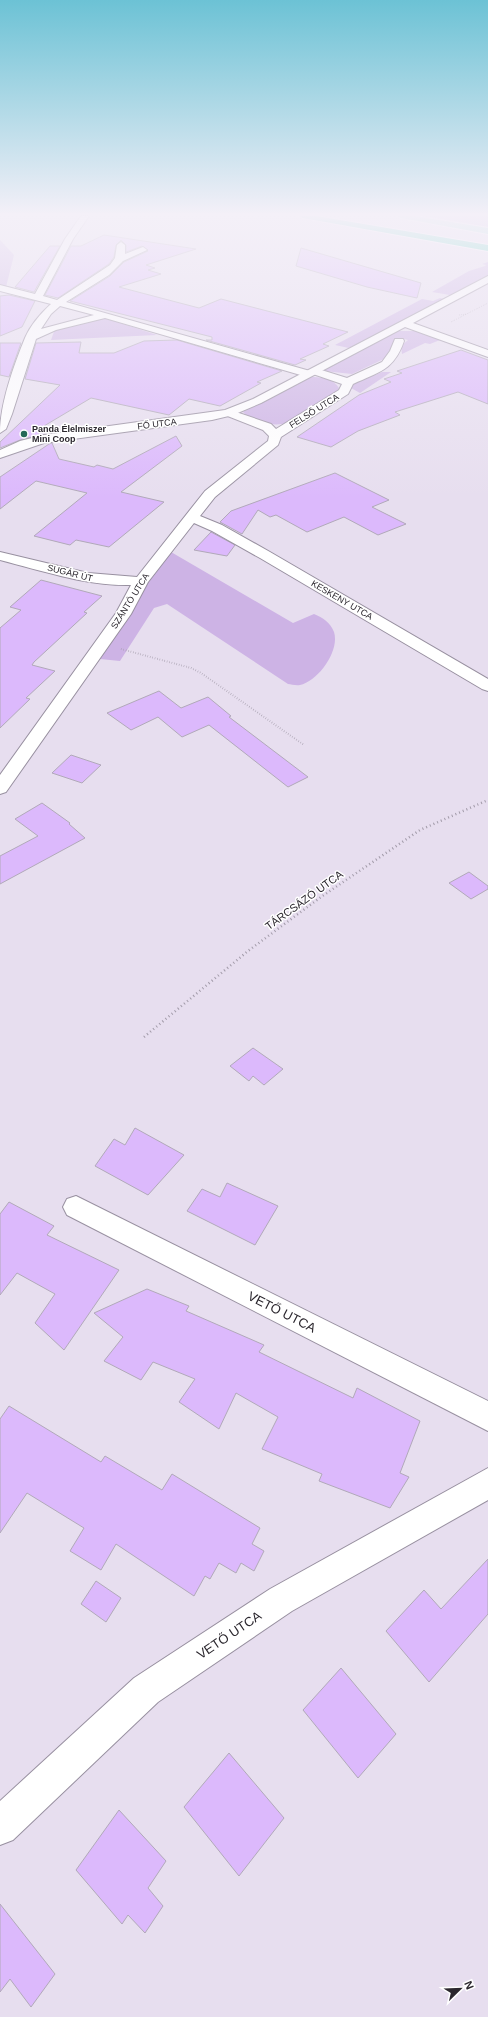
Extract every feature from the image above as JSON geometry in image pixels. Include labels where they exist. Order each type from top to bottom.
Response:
[{"type":"street","points":[[0,430],[30,338],[38,324],[51,310]]},
{"type":"street","name":"FELSŐ UTCA","points":[[86,310],[348,382],[375,372],[385,366],[393,358],[399,341]]},
{"type":"street","points":[[311,372],[429,310]]},
{"type":"street","points":[[30,338],[52,328],[106,315]]},
{"type":"street","points":[[405,323],[488,354]]},
{"type":"street","name":"FŐ UTCA","points":[[1,451],[44,439],[195,419],[229,413],[257,401],[311,372]]},
{"type":"street","name":"FELSŐ UTCA","points":[[275,436],[340,395],[344,392],[348,382]]},
{"type":"street","points":[[229,413],[267,427],[273,431],[275,436]]},
{"type":"street","name":"SZÁNTÓ UTCA","points":[[0,788],[124,614],[141,581],[193,518],[210,494],[274,442],[275,436]]},
{"type":"street","name":"KESKENY UTCA","points":[[193,518],[217,528],[265,555],[488,686]]},
{"type":"street","name":"SUGÁR ÚT","points":[[0,556],[97,579],[122,582],[141,581]]},
{"type":"street","name":"VETŐ UTCA","points":[[76,1208],[488,1416]]},
{"type":"street","name":"VETŐ UTCA","points":[[0,1828],[23,1804],[146,1690],[281,1600],[488,1484]]},
{"type":"path","points":[[449,324],[475,310]]},
{"type":"path","points":[[101,645],[191,668],[201,673],[304,745]]},
{"type":"path","name":"TÁRCSÁZÓ UTCA","points":[[144,1037],[248,951],[321,897],[420,830],[448,816],[488,800]]},
{"type":"shaded area","points":[[401,310],[422,310],[349,348],[335,345]]},
{"type":"shaded area","points":[[105,318],[157,335],[51,340],[55,329]]},
{"type":"shaded area","points":[[396,331],[416,331],[440,340],[430,344],[425,343],[402,354],[401,346],[408,340],[400,338],[394,341],[388,357],[352,374],[324,371],[324,368]]},
{"type":"shaded area","points":[[382,372],[391,372],[360,393],[351,388],[351,385]]},
{"type":"shaded area","points":[[311,377],[323,378],[334,382],[339,388],[337,392],[304,414],[287,423],[263,423],[247,416],[243,412]]},
{"type":"shaded area","points":[[171,552],[293,623],[314,614],[323,619],[328,623],[334,632],[335,640],[331,656],[326,664],[314,678],[307,682],[298,685],[288,684],[167,604],[154,608],[120,661],[100,659],[149,581]]},
{"type":"building","points":[[0,310],[30,310],[22,327],[0,336]]},
{"type":"building","points":[[106,310],[264,310],[348,332],[323,344],[329,346],[300,359],[306,360],[295,365],[206,340],[212,340],[212,337]]},
{"type":"building","points":[[177,340],[282,371],[257,382],[261,383],[220,406],[189,399],[169,415],[91,398],[44,426],[47,433],[20,440],[0,448],[0,442],[60,385],[25,379],[36,343],[81,342],[79,353],[114,353],[144,341]]},
{"type":"building","points":[[0,343],[21,343],[9,377],[0,375]]},
{"type":"building","points":[[461,350],[488,360],[488,404],[458,392],[395,412],[400,415],[358,431],[331,447],[297,437],[359,395],[391,382],[384,379],[402,373],[397,371]]},
{"type":"building","points":[[176,436],[182,446],[121,492],[164,502],[109,547],[76,540],[70,545],[34,536],[87,493],[36,481],[0,509],[0,477],[49,444],[52,443],[59,459],[94,467],[97,465],[113,469]]},
{"type":"building","points":[[335,473],[389,500],[372,507],[406,524],[378,535],[344,517],[307,532],[276,515],[270,517],[258,510],[242,534],[220,522],[231,511]]},
{"type":"building","points":[[211,532],[235,545],[227,556],[194,550]]},
{"type":"building","points":[[41,580],[102,596],[84,612],[87,613],[34,662],[32,665],[55,671],[26,698],[30,699],[0,728],[0,628],[21,610],[10,607]]},
{"type":"building","points":[[159,691],[181,708],[208,697],[231,716],[229,717],[308,777],[288,787],[209,725],[182,737],[158,717],[131,730],[107,713]]},
{"type":"building","points":[[71,755],[101,765],[82,783],[52,773]]},
{"type":"building","points":[[42,803],[70,823],[69,824],[85,838],[0,884],[0,856],[38,836],[15,819]]},
{"type":"building","points":[[469,872],[488,886],[488,889],[471,899],[449,883]]},
{"type":"building","points":[[253,1048],[283,1069],[264,1085],[253,1076],[249,1081],[230,1066]]},
{"type":"building","points":[[135,1128],[184,1155],[148,1195],[95,1166],[114,1139],[125,1145]]},
{"type":"building","points":[[227,1183],[278,1206],[255,1245],[187,1211],[202,1189],[220,1197]]},
{"type":"building","points":[[9,1202],[54,1226],[47,1235],[119,1270],[64,1350],[35,1323],[55,1294],[17,1273],[0,1295],[0,1214]]},
{"type":"building","points":[[147,1289],[189,1306],[186,1311],[264,1345],[259,1352],[353,1398],[357,1388],[420,1421],[400,1473],[409,1477],[390,1508],[319,1481],[322,1474],[262,1449],[278,1417],[236,1393],[219,1429],[179,1402],[195,1379],[153,1362],[141,1380],[104,1361],[123,1337],[94,1313]]},
{"type":"building","points":[[9,1406],[101,1462],[105,1456],[162,1490],[172,1474],[260,1528],[252,1544],[264,1551],[254,1571],[241,1563],[236,1573],[219,1563],[210,1579],[205,1576],[194,1596],[116,1544],[101,1570],[70,1551],[84,1528],[27,1493],[0,1533],[0,1419]]},
{"type":"building","points":[[488,1559],[488,1614],[429,1682],[386,1631],[424,1590],[441,1609]]},
{"type":"building","points":[[96,1581],[121,1598],[106,1622],[81,1604]]},
{"type":"building","points":[[341,1668],[396,1734],[358,1778],[303,1710]]},
{"type":"building","points":[[229,1753],[284,1818],[239,1876],[184,1807]]},
{"type":"building","points":[[119,1810],[166,1861],[148,1888],[163,1906],[145,1933],[128,1915],[122,1924],[76,1870]]},
{"type":"building","points":[[0,1904],[55,1974],[31,2007],[10,1979],[0,1992]]},
{"type":"place","name":"Panda Élelmiszer Mini Coop","points":[[24,434]]}]
